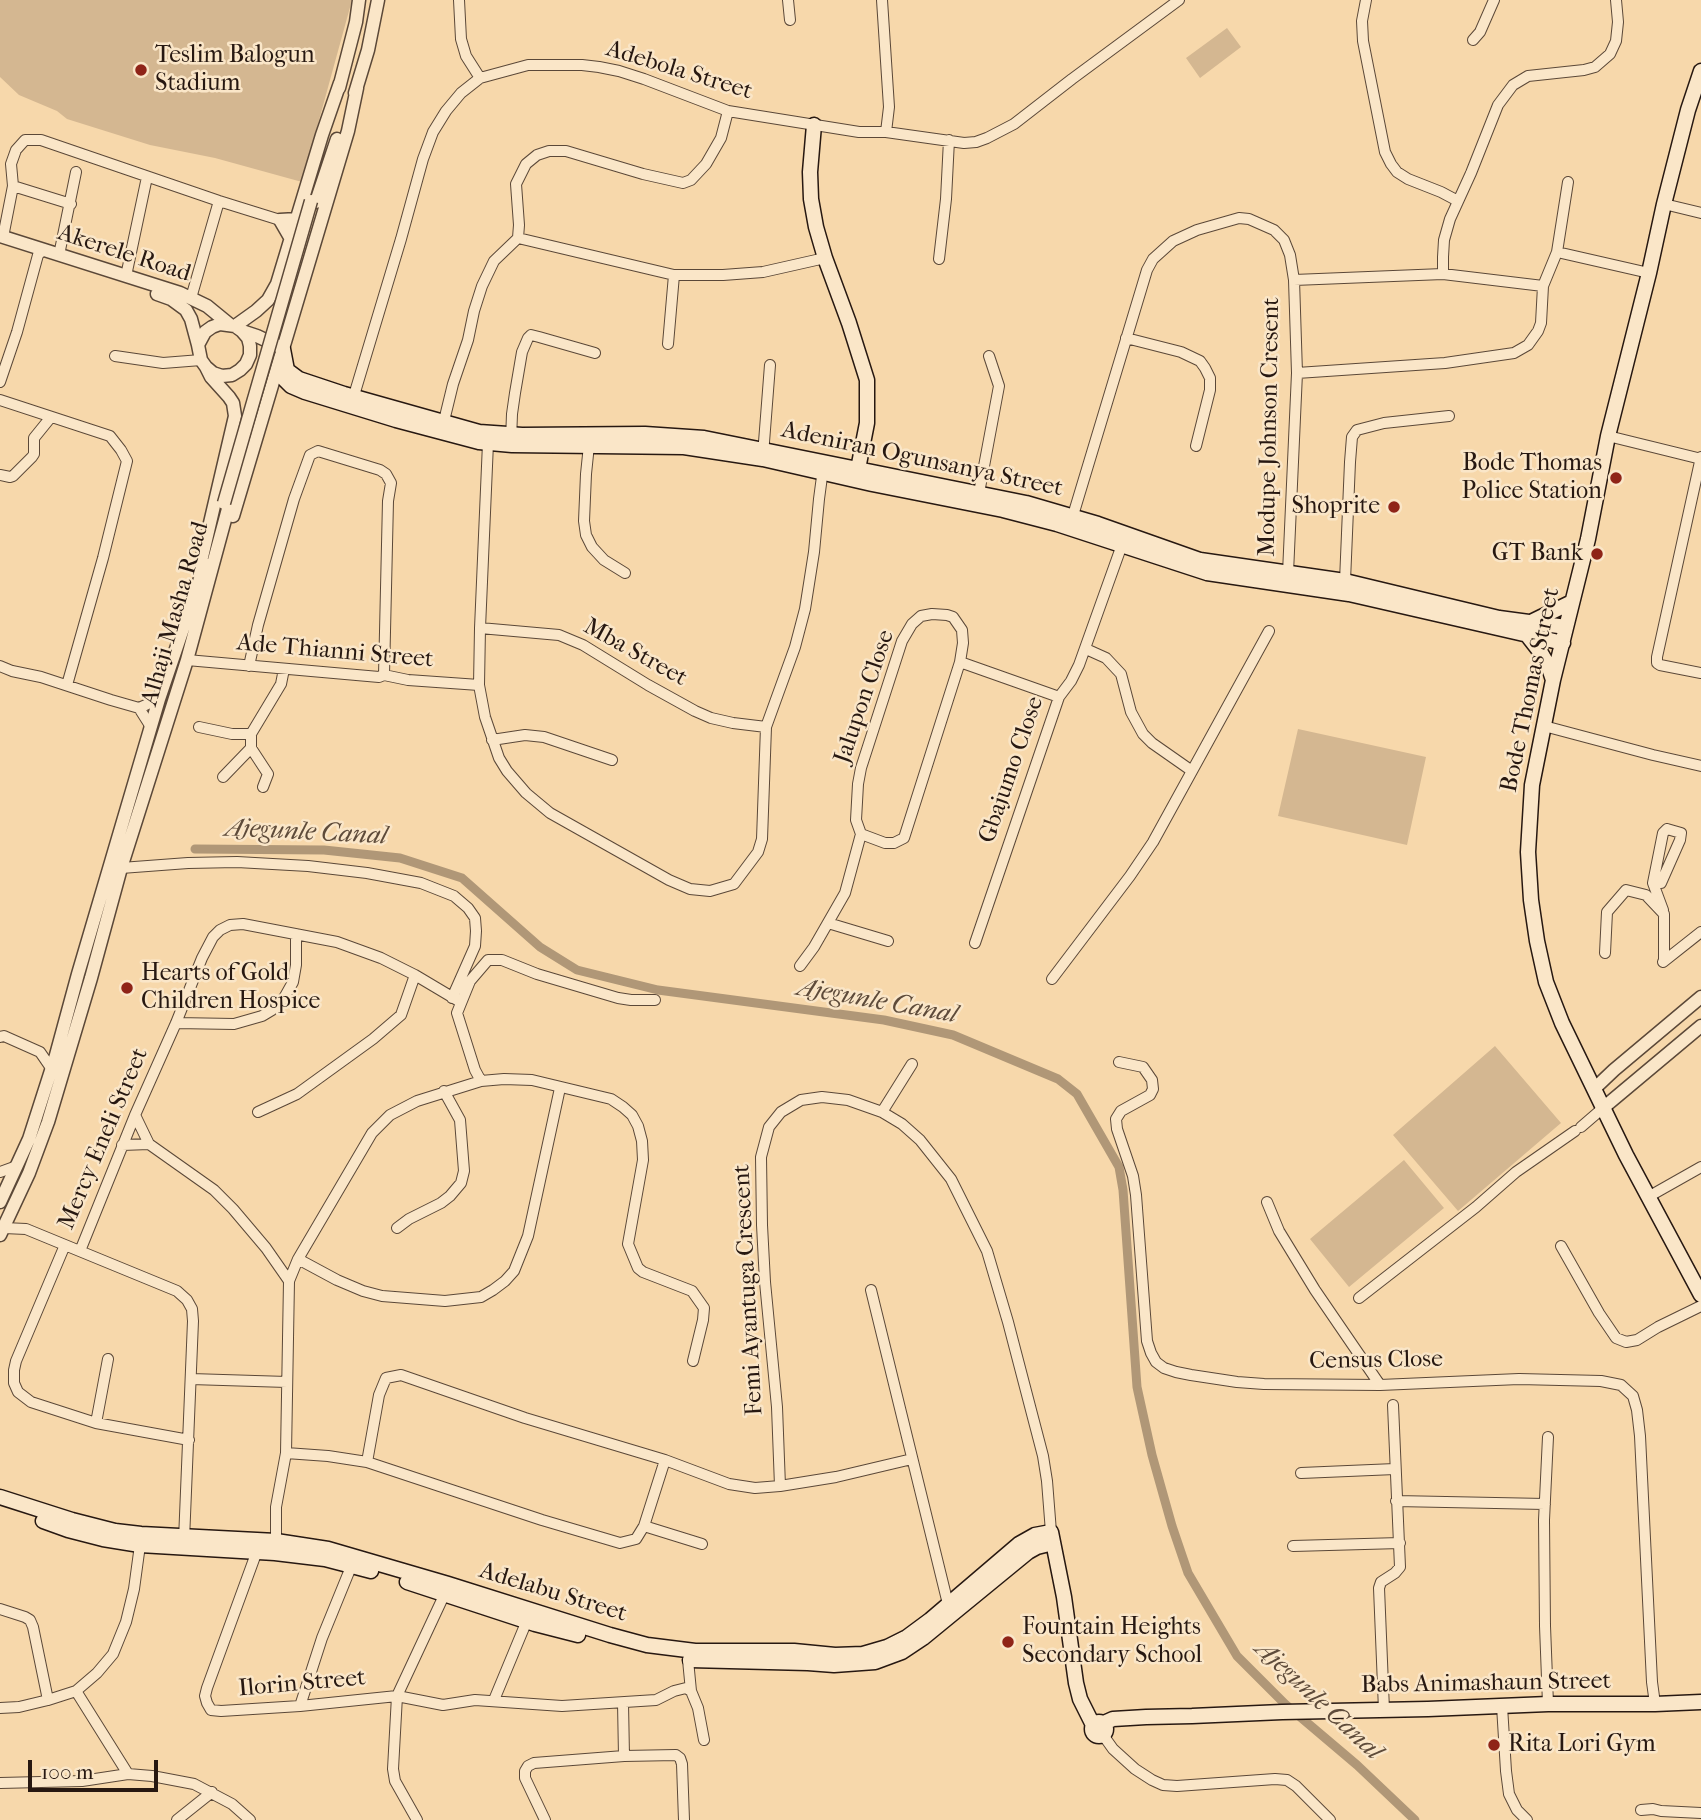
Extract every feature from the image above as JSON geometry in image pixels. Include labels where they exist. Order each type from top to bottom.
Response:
[{"type":"main road","name":"Bode Thomas Street","points":[[1701,71],[1664,204],[1553,680],[1532,785],[1528,852],[1537,941],[1546,982],[1562,1023],[1648,1197],[1701,1295]]},
{"type":"main road","points":[[814,125],[810,172],[816,227],[867,380],[867,423],[858,469]]},
{"type":"main road","name":"Adeniran Ogunsanya Street","points":[[283,349],[286,366],[292,375],[353,401]]},
{"type":"main road","name":"Adeniran Ogunsanya Street","points":[[277,370],[285,381],[297,389],[353,401],[488,443],[511,440],[690,436],[824,467],[872,484],[1071,522]]},
{"type":"main road","name":"Adeniran Ogunsanya Street","points":[[443,427],[511,440],[684,447],[763,454]]},
{"type":"main road","name":"Adeniran Ogunsanya Street","points":[[824,467],[858,469],[1026,503],[1207,573],[1387,597]]},
{"type":"main road","name":"Adeniran Ogunsanya Street","points":[[1123,540],[1200,560],[1345,581],[1387,597],[1527,629],[1563,643]]},
{"type":"main road","points":[[1553,680],[1527,629],[1572,602]]},
{"type":"main road","name":"Adeniran Ogunsanya Street","points":[[1527,629],[1566,627]]},
{"type":"main road","name":"Adelabu Street","points":[[0,1497],[93,1527],[257,1551],[276,1547]]},
{"type":"main road","name":"Adelabu Street","points":[[0,1506],[68,1530],[140,1545],[184,1542],[276,1547],[325,1559],[354,1561],[646,1653],[834,1665],[875,1662],[902,1651],[923,1638],[950,1610],[1037,1547],[1052,1531]]},
{"type":"main road","points":[[1052,1531],[1080,1699],[1100,1728]]},
{"type":"main road","name":"Babs Animashaun Street","points":[[1100,1728],[1113,1719],[1146,1717],[1548,1704],[1701,1702]]},
{"type":"street","name":"Alhaji Masha Road","points":[[130,819],[187,660],[201,593],[313,201],[349,55],[359,0]]},
{"type":"street","name":"Alhaji Masha Road","points":[[313,201],[358,89],[378,0]]},
{"type":"street","points":[[459,0],[461,39],[466,56],[480,78]]},
{"type":"street","points":[[788,0],[790,20]]},
{"type":"street","points":[[882,0],[889,107],[886,132]]},
{"type":"street","name":"Adebola Street","points":[[353,401],[433,132],[461,93],[480,78],[528,65],[599,67],[644,79],[728,111],[859,132],[886,132],[964,143],[975,142],[1014,124],[1179,0]]},
{"type":"street","points":[[1366,0],[1362,22],[1363,41],[1385,152],[1397,172],[1458,201]]},
{"type":"street","points":[[1474,40],[1494,0]]},
{"type":"street","points":[[1443,274],[1444,240],[1450,219],[1498,105],[1520,79],[1584,71],[1595,67],[1610,54],[1616,41],[1616,0]]},
{"type":"street","points":[[235,327],[268,300],[277,284],[322,135],[341,83]]},
{"type":"street","points":[[201,593],[218,568],[348,131],[358,89]]},
{"type":"street","points":[[443,427],[482,286],[494,261],[518,238],[516,184],[526,164],[537,155],[549,151],[566,151],[683,183],[691,180],[706,164],[721,138],[728,111]]},
{"type":"street","points":[[1,239],[13,186],[11,164],[16,149],[26,140],[41,140],[280,220],[297,219]]},
{"type":"street","points":[[939,259],[949,141]]},
{"type":"street","points":[[59,255],[76,172]]},
{"type":"street","points":[[126,276],[147,177]]},
{"type":"street","points":[[1297,373],[1445,363],[1514,353],[1528,345],[1541,323],[1543,286],[1558,252],[1568,182]]},
{"type":"street","points":[[13,186],[71,204]]},
{"type":"street","points":[[191,298],[219,201]]},
{"type":"street","points":[[1664,204],[1701,213]]},
{"type":"street","name":"Modupe Johnson Cresent","points":[[1071,522],[1147,270],[1153,260],[1173,241],[1197,230],[1239,218],[1249,219],[1274,230],[1284,240],[1290,255],[1294,280],[1297,373],[1288,573]]},
{"type":"street","points":[[280,220],[290,239]]},
{"type":"street","points":[[518,238],[674,275],[714,276],[763,272],[825,258]]},
{"type":"street","name":"Akerele Road","points":[[1,239],[180,293],[207,306],[235,327],[283,349]]},
{"type":"street","points":[[0,382],[18,331],[40,252],[171,299],[186,310],[203,363],[233,403],[235,416],[228,455],[203,548],[201,593]]},
{"type":"street","points":[[1558,252],[1650,272]]},
{"type":"street","points":[[1294,280],[1443,274],[1543,286]]},
{"type":"street","points":[[668,344],[674,275]]},
{"type":"street","points":[[198,345],[205,332],[212,327],[220,324],[235,327],[248,338],[250,346],[250,355],[240,370]]},
{"type":"street","points":[[511,440],[512,414],[522,352],[528,338],[531,335],[595,353]]},
{"type":"street","points":[[1126,338],[1181,352],[1200,361],[1205,368],[1210,379],[1210,390],[1196,446]]},
{"type":"street","points":[[115,356],[163,363],[203,363],[213,373],[222,376],[232,375],[257,361],[277,370]]},
{"type":"street","points":[[979,493],[999,386],[989,356]]},
{"type":"street","points":[[763,454],[770,365]]},
{"type":"street","points":[[0,400],[110,436],[127,461],[67,685]]},
{"type":"street","points":[[1345,581],[1352,437],[1357,430],[1384,423],[1449,416]]},
{"type":"street","points":[[0,475],[10,477],[32,457],[34,438],[51,417]]},
{"type":"street","points":[[1608,436],[1701,458],[1657,657],[1657,663],[1660,665],[1701,673]]},
{"type":"street","points":[[488,443],[480,685],[485,717],[499,758],[526,793],[550,813],[669,880],[690,889],[709,891],[734,884],[758,852],[762,839],[766,727],[795,647],[805,609],[824,467]]},
{"type":"street","points":[[589,445],[584,521],[586,535],[592,547],[604,560],[625,573]]},
{"type":"street","points":[[249,666],[294,499],[310,456],[318,452],[380,470],[391,483],[388,501],[384,675]]},
{"type":"street","name":"Gbajumo Close","points":[[975,943],[1059,697],[1071,681],[1086,649],[1123,540]]},
{"type":"street","name":"Alhaji Masha Road","points":[[2,1232],[48,1122],[91,978],[159,699],[201,593]]},
{"type":"street","name":"Jalupon Close","points":[[800,967],[845,893],[861,834],[856,820],[861,768],[902,641],[912,624],[921,616],[932,614],[953,617],[962,630],[960,662],[904,838],[894,843],[885,843],[861,834]]},
{"type":"street","name":"Mba Street","points":[[480,628],[559,635],[583,645],[695,711],[733,723],[766,727]]},
{"type":"street","points":[[1052,979],[1153,842],[1269,631]]},
{"type":"street","points":[[1086,649],[1105,658],[1121,674],[1131,712],[1143,734],[1192,771]]},
{"type":"street","name":"Ade Thianni Street","points":[[187,660],[480,685]]},
{"type":"street","points":[[960,662],[1059,697]]},
{"type":"street","points":[[0,666],[139,708],[159,699]]},
{"type":"street","points":[[263,787],[268,779],[267,770],[251,748],[251,734],[281,684],[284,669]]},
{"type":"street","points":[[139,708],[151,727]]},
{"type":"street","points":[[1544,726],[1701,766]]},
{"type":"street","points":[[199,727],[232,734],[251,734]]},
{"type":"street","points":[[492,740],[525,735],[544,737],[612,760]]},
{"type":"street","points":[[223,776],[251,748]]},
{"type":"street","points":[[1653,883],[1661,883],[1681,832],[1667,829],[1663,833],[1653,883],[1664,914],[1662,963],[1701,932]]},
{"type":"street","points":[[118,863],[237,862],[308,866],[421,883],[454,896],[475,918],[475,946],[457,1000],[457,1013],[481,1081]]},
{"type":"street","name":"Alhaji Masha Road","points":[[2,1192],[29,1139],[118,863]]},
{"type":"street","points":[[1605,953],[1607,912],[1626,890],[1646,895],[1664,914]]},
{"type":"street","points":[[828,923],[888,941]]},
{"type":"street","name":"Mercy Eneli Street","points":[[79,1251],[202,958],[213,937],[220,930],[230,925],[243,924],[337,942],[382,958],[457,1000]]},
{"type":"street","points":[[176,1023],[233,1024],[262,1016],[272,1010],[284,998],[293,982],[296,934]]},
{"type":"street","points":[[475,946],[488,960],[502,960],[537,974],[618,998],[654,1000]]},
{"type":"street","points":[[457,1000],[488,960]]},
{"type":"street","points":[[258,1112],[297,1094],[373,1039],[401,1015],[415,975]]},
{"type":"street","points":[[1594,1089],[1701,997]]},
{"type":"street","points":[[1359,1298],[1476,1207],[1516,1172],[1578,1129],[1701,1026]]},
{"type":"street","points":[[0,1047],[2,1037],[40,1052],[51,1068]]},
{"type":"street","points":[[40,1052],[59,1044]]},
{"type":"street","name":"Census Close","points":[[1119,1062],[1143,1067],[1152,1080],[1150,1095],[1121,1111],[1116,1119],[1133,1176],[1147,1341],[1156,1362],[1164,1368],[1237,1382],[1380,1385],[1519,1379],[1601,1381],[1621,1385],[1633,1396],[1640,1436],[1655,1704]]},
{"type":"street","points":[[882,1112],[912,1064]]},
{"type":"street","points":[[276,1547],[276,1507],[286,1453],[289,1281],[372,1133],[390,1115],[417,1101],[481,1081],[532,1080],[611,1099],[632,1115],[642,1141],[643,1160],[628,1244],[638,1268],[692,1291],[704,1308],[693,1362]]},
{"type":"street","points":[[299,1259],[337,1280],[382,1296],[445,1301],[481,1297],[493,1290],[514,1271],[528,1237],[560,1088]]},
{"type":"street","points":[[397,1228],[441,1203],[461,1183],[464,1171],[460,1120],[444,1091]]},
{"type":"street","name":"Femi Ayantuga Crescent","points":[[780,1486],[778,1407],[765,1282],[761,1157],[769,1127],[781,1112],[801,1100],[822,1097],[849,1100],[882,1112],[902,1124],[920,1140],[951,1179],[987,1251],[1034,1420],[1047,1481],[1052,1531]]},
{"type":"street","points":[[135,1115],[149,1144],[214,1190],[266,1248],[289,1281]]},
{"type":"street","points":[[122,1145],[149,1144]]},
{"type":"street","points":[[0,1172],[17,1166]]},
{"type":"street","points":[[1648,1197],[1701,1167]]},
{"type":"street","points":[[1267,1202],[1279,1231],[1315,1290],[1380,1385]]},
{"type":"street","points":[[13,1209],[26,1229]]},
{"type":"street","points":[[2,1232],[26,1229],[177,1291],[187,1300],[192,1309],[193,1321],[184,1542]]},
{"type":"street","points":[[65,1245],[23,1340],[14,1370],[14,1383],[18,1392],[31,1402],[96,1423],[189,1440]]},
{"type":"street","points":[[1561,1246],[1616,1338],[1626,1342],[1637,1340],[1701,1306]]},
{"type":"street","points":[[871,1290],[950,1610]]},
{"type":"street","points":[[96,1423],[108,1359]]},
{"type":"street","points":[[366,1462],[379,1395],[386,1378],[401,1375],[526,1418],[665,1460],[729,1484],[755,1488],[780,1486],[836,1477],[912,1459]]},
{"type":"street","points":[[191,1379],[287,1382]]},
{"type":"street","points":[[1384,1710],[1379,1588],[1381,1582],[1400,1567],[1393,1405]]},
{"type":"street","points":[[1548,1437],[1545,1504],[1548,1704]]},
{"type":"street","points":[[286,1453],[366,1462],[620,1543],[636,1539],[644,1526],[665,1460]]},
{"type":"street","points":[[1301,1473],[1395,1469]]},
{"type":"street","points":[[1396,1501],[1545,1504]]},
{"type":"street","points":[[644,1526],[702,1544]]},
{"type":"street","points":[[1293,1546],[1399,1543]]},
{"type":"street","points":[[0,1709],[19,1707],[76,1691],[97,1673],[113,1654],[126,1622],[140,1545]]},
{"type":"street","name":"Ilorin Street","points":[[257,1551],[207,1688],[205,1696],[211,1710],[300,1706],[397,1696],[443,1705],[494,1700],[562,1706],[656,1700],[674,1690],[686,1688],[691,1691]]},
{"type":"street","points":[[300,1706],[322,1638],[354,1561]]},
{"type":"street","points":[[417,1820],[395,1781],[393,1769],[397,1696],[447,1589]]},
{"type":"street","points":[[0,1609],[30,1620],[48,1700]]},
{"type":"street","points":[[494,1700],[529,1616]]},
{"type":"street","points":[[691,1655],[691,1691],[698,1708],[704,1741]]},
{"type":"street","points":[[76,1691],[128,1774]]},
{"type":"street","points":[[623,1703],[624,1756]]},
{"type":"street","points":[[1502,1706],[1509,1794],[1517,1810],[1527,1820]]},
{"type":"street","points":[[1100,1728],[1113,1749],[1135,1769],[1163,1785],[1287,1780],[1331,1820]]},
{"type":"street","points":[[545,1820],[525,1778],[525,1771],[534,1763],[676,1755],[680,1758],[684,1820]]},
{"type":"street","points":[[0,1783],[82,1781],[128,1774],[152,1776],[194,1784],[212,1792],[232,1804],[250,1820]]},
{"type":"street","points":[[177,1820],[212,1792]]},
{"type":"street","points":[[1641,1810],[1701,1813]]},
{"type":"shaded area","name":"Teslim Balogun Stadium","points":[[0,0],[352,0],[302,182],[215,158],[150,145],[67,119],[57,111],[19,95],[0,77]]},
{"type":"shaded area","points":[[1227,28],[1241,47],[1200,78],[1186,58]]},
{"type":"shaded area","points":[[1298,729],[1426,757],[1407,845],[1278,816]]},
{"type":"shaded area","points":[[1495,1046],[1561,1123],[1458,1211],[1393,1135]]},
{"type":"shaded area","points":[[1404,1160],[1444,1208],[1349,1287],[1310,1239]]},
{"type":"waterway","name":"Ajegunle Canal","points":[[195,849],[324,850],[400,858],[462,878],[540,947],[577,970],[658,990],[884,1020],[953,1035],[1058,1079],[1077,1094],[1119,1167],[1123,1190],[1137,1387],[1152,1455],[1188,1573],[1237,1656],[1285,1704],[1357,1765],[1415,1820]]},
{"type":"place","name":"Teslim Balogun Stadium","points":[[141,70]]},
{"type":"place","name":"Bode Thomas Police Station","points":[[1616,478]]},
{"type":"place","name":"Shoprite","points":[[1394,507]]},
{"type":"place","name":"GT Bank","points":[[1597,554]]},
{"type":"place","name":"Hearts of Gold Children Hospice","points":[[127,988]]},
{"type":"place","name":"Fountain Heights Secondary School","points":[[1008,1642]]},
{"type":"place","name":"Rita Lori Gym","points":[[1494,1745]]}]
